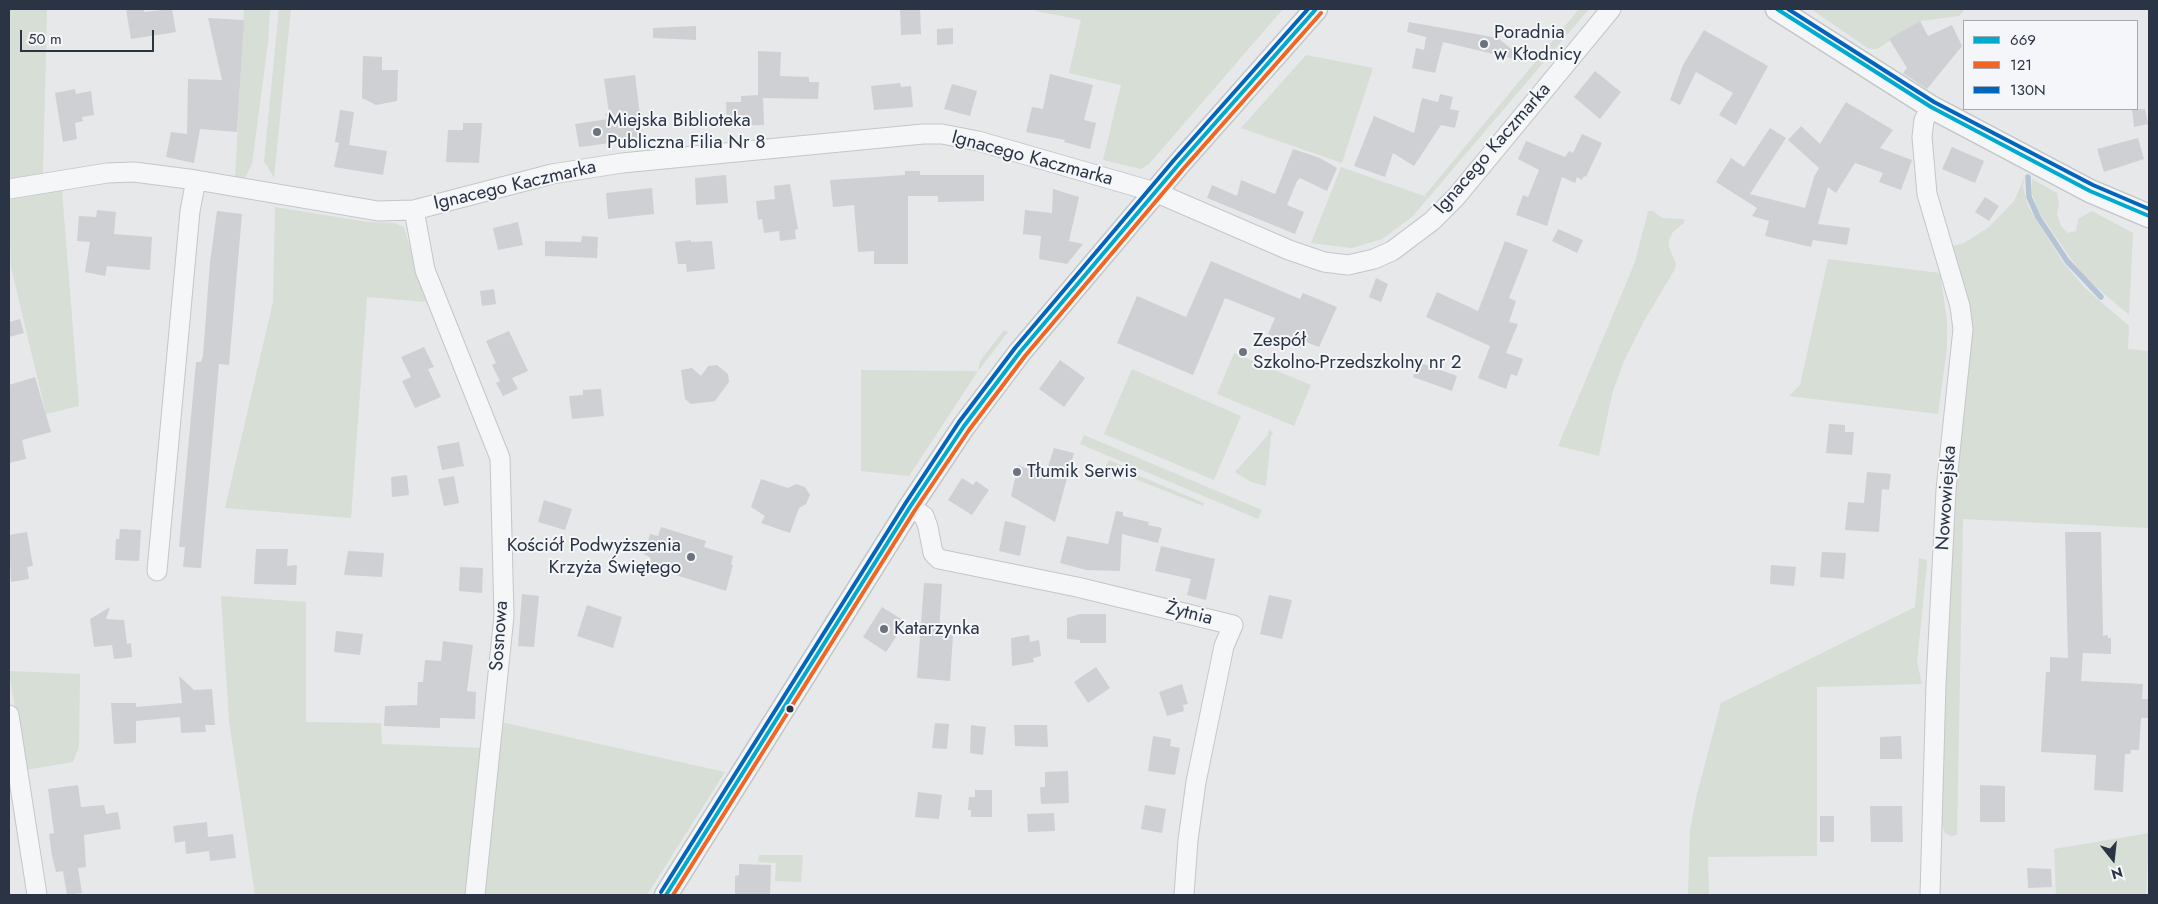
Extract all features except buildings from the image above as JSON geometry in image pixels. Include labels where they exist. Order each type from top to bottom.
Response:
[{"type":"street","points":[[666,895],[910,507],[964,426],[1020,352],[1155,192],[1316,9]]},
{"type":"street","name":"Ignacego Kaczmarka","points":[[9,188],[120,172],[158,174],[378,211],[414,210],[552,174],[622,163],[923,134],[942,134],[978,141],[1155,192],[1289,250],[1324,262],[1348,265],[1374,260],[1392,251],[1432,221],[1456,197],[1611,9]]},
{"type":"street","points":[[1777,9],[1931,107],[2090,191],[2149,216]]},
{"type":"street","name":"Nowowiejska","points":[[1930,895],[1936,684],[1946,490],[1963,328],[1960,306],[1927,194],[1922,137],[1924,120],[1931,107]]},
{"type":"street","points":[[157,571],[189,221],[196,180]]},
{"type":"street","name":"Sosnowa","points":[[414,210],[428,279],[500,458],[504,616],[475,895]]},
{"type":"street","name":"Żytnia","points":[[910,507],[924,516],[933,553],[939,559],[1077,587],[1233,625],[1224,646],[1196,782],[1188,840],[1184,895]]},
{"type":"street","points":[[9,715],[37,895]]},
{"type":"shaded area","points":[[9,9],[47,9],[43,173],[9,179]]},
{"type":"shaded area","points":[[244,9],[270,9],[268,43],[252,164],[245,178],[235,180]]},
{"type":"shaded area","points":[[279,9],[291,9],[274,178],[264,161]]},
{"type":"shaded area","points":[[1036,9],[1283,9],[1149,164],[1141,169],[1103,160],[1121,85],[1069,73],[1081,20],[1036,11]]},
{"type":"shaded area","points":[[1579,9],[1589,9],[1412,217],[1382,239],[1352,248],[1311,243],[1341,167],[1427,197],[1425,195]]},
{"type":"shaded area","points":[[1811,9],[1965,9],[1959,16],[1920,21],[1877,49],[1869,49]]},
{"type":"shaded area","points":[[1306,55],[1373,68],[1342,163],[1241,128]]},
{"type":"shaded area","points":[[2025,176],[2023,186],[2028,206],[2062,261],[2085,288],[2129,326],[2128,349],[2149,351],[2149,528],[1963,519],[1957,835],[1951,836],[1945,833],[1941,824],[1949,552],[1966,349],[1949,247],[1964,243],[1989,227],[2014,201]]},
{"type":"shaded area","points":[[2032,179],[2057,193],[2059,203],[2057,214],[2061,226],[2068,233],[2076,231],[2078,219],[2092,211],[2133,233],[2129,315],[2087,279],[2073,262],[2039,212],[2032,194]]},
{"type":"shaded area","points":[[62,190],[79,406],[46,414],[11,267],[9,200]]},
{"type":"shaded area","points":[[275,207],[368,222],[394,223],[404,227],[426,302],[367,297],[351,518],[225,508],[273,302]]},
{"type":"shaded area","points":[[1648,211],[1653,211],[1662,218],[1684,219],[1684,223],[1673,232],[1669,240],[1669,247],[1676,264],[1675,269],[1644,321],[1624,361],[1612,394],[1599,456],[1558,446],[1635,262]]},
{"type":"shaded area","points":[[1828,259],[1940,273],[1947,320],[1947,348],[1938,414],[1789,396],[1800,385]]},
{"type":"shaded area","points":[[1004,330],[1008,332],[978,371],[980,361]]},
{"type":"shaded area","points":[[1234,353],[1311,385],[1294,426],[1217,394]]},
{"type":"shaded area","points":[[1132,369],[1241,416],[1214,480],[1104,434]]},
{"type":"shaded area","points":[[861,370],[978,371],[909,476],[861,471]]},
{"type":"shaded area","points":[[1269,429],[1273,433],[1271,436],[1266,486],[1251,482],[1235,472],[1268,435]]},
{"type":"shaded area","points":[[1084,435],[1262,510],[1258,519],[1080,444]]},
{"type":"shaded area","points":[[1109,460],[1128,468],[1128,471],[1204,503],[1203,506],[1105,467]]},
{"type":"shaded area","points":[[1919,558],[1927,560],[1917,662],[1922,684],[1817,687],[1817,856],[1708,857],[1709,895],[1688,895],[1690,830],[1697,794],[1721,703],[1915,607]]},
{"type":"shaded area","points":[[221,596],[306,602],[306,722],[381,723],[382,744],[483,748],[468,895],[255,895],[229,721]]},
{"type":"shaded area","points":[[9,671],[80,674],[79,747],[73,762],[25,770]]},
{"type":"shaded area","points":[[501,722],[725,772],[647,895],[484,895]]},
{"type":"shaded area","points":[[2149,833],[2146,895],[2056,895],[2054,849]]},
{"type":"shaded area","points":[[759,855],[803,855],[801,882],[775,881],[776,863],[758,862]]},
{"type":"waterway","points":[[2028,177],[2029,197],[2038,217],[2067,261],[2101,297]]},
{"type":"transit line","name":"130N","points":[[661,892],[905,504],[959,422],[1015,348],[1174,160],[1308,9]]},
{"type":"transit line","name":"669","points":[[666,895],[910,507],[964,426],[1020,352],[1179,164],[1316,9]]},
{"type":"transit line","name":"669","points":[[1777,9],[1931,107],[2090,191],[2149,216]]},
{"type":"transit line","name":"130N","points":[[1788,9],[1934,102],[2093,185],[2149,209]]},
{"type":"transit line","name":"121","points":[[673,895],[915,510],[969,430],[1025,356],[1184,168],[1321,13]]},
{"type":"place","name":"Poradnia w Kłodnicy","points":[[1484,44]]},
{"type":"place","name":"Miejska Biblioteka Publiczna Filia Nr 8","points":[[597,132]]},
{"type":"place","name":"Zespół Szkolno-Przedszkolny nr 2","points":[[1243,352]]},
{"type":"place","name":"Tłumik Serwis","points":[[1017,472]]},
{"type":"place","name":"Kościół Podwyższenia Krzyża Świętego","points":[[691,557]]},
{"type":"place","name":"Katarzynka","points":[[884,629]]}]
